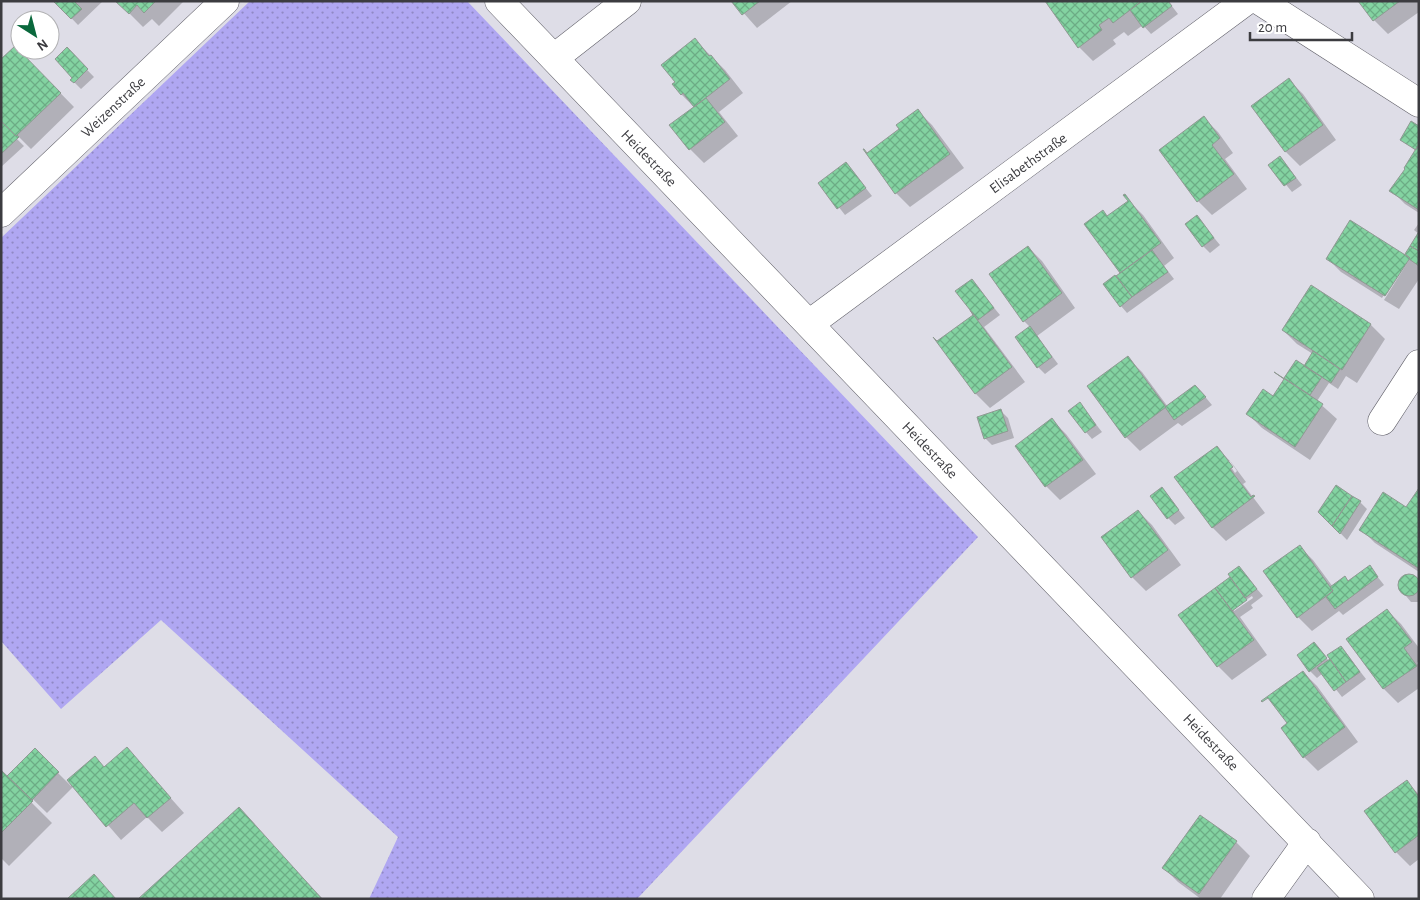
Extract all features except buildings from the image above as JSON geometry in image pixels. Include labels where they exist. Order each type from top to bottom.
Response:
[{"type":"street","name":"Weizenstraße","points":[[1,213],[225,1]]},
{"type":"street","name":"Heidestraße","points":[[499,1],[1360,899]]},
{"type":"street","points":[[554,58],[627,1]]},
{"type":"street","name":"Elisabethstraße","points":[[809,324],[1246,1]]},
{"type":"street","points":[[1260,1],[1419,103]]},
{"type":"street","points":[[1382,421],[1419,364]]},
{"type":"street","points":[[1266,899],[1307,842]]},
{"type":"shaded area","points":[[250,1],[467,1],[978,537],[637,899],[369,899],[398,837],[161,620],[61,709],[1,641],[1,238]]}]
